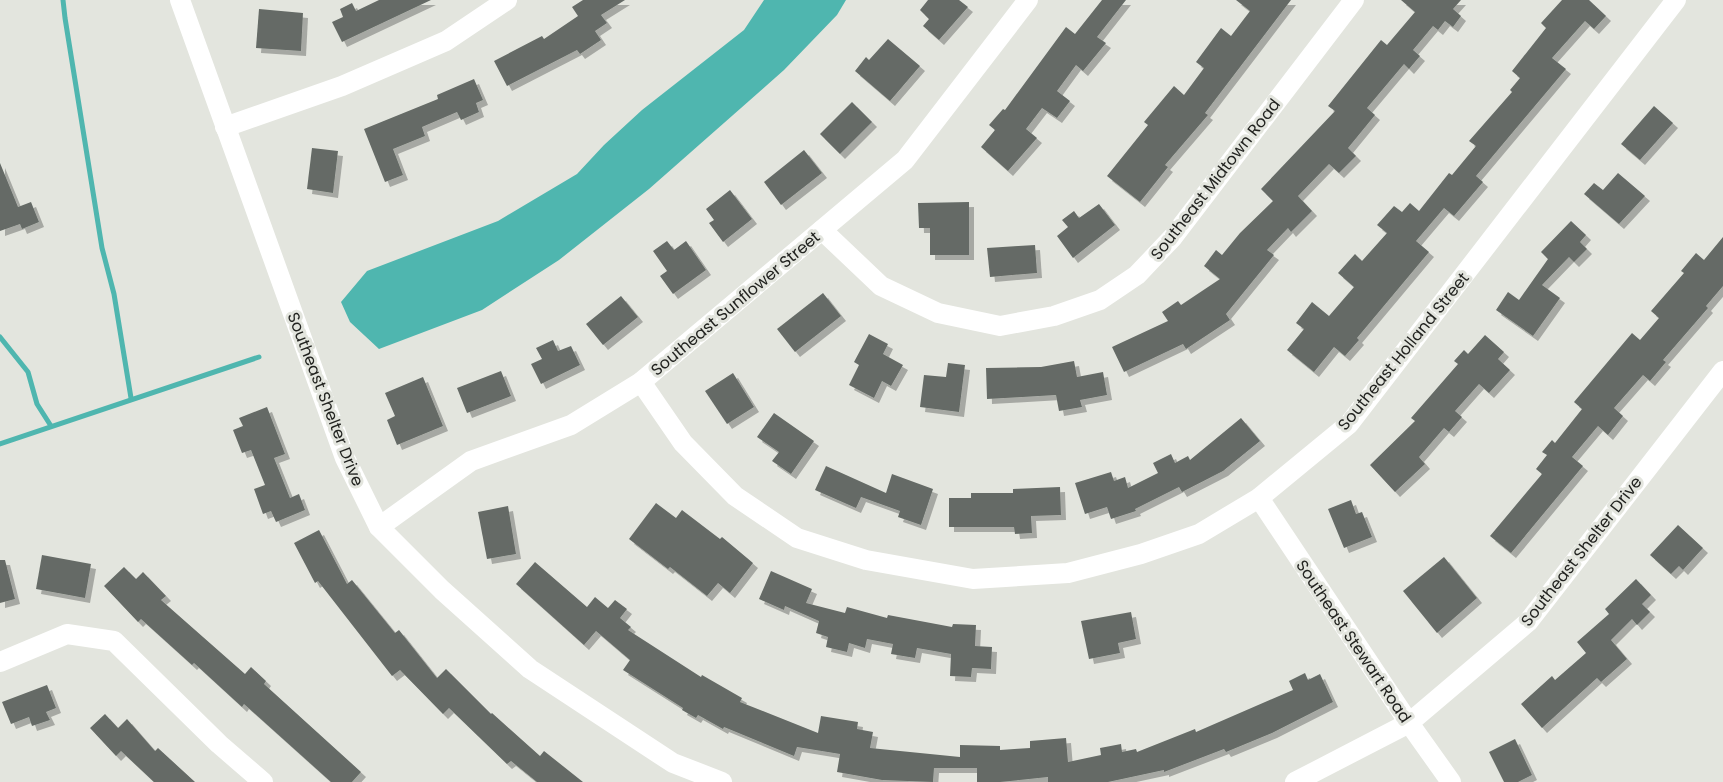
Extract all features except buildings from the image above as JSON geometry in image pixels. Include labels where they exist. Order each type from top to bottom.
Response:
[{"type":"street","name":"Southeast Shelter Drive","points":[[180,0],[345,458],[379,526],[442,590],[530,669],[673,764],[722,782]]},
{"type":"street","points":[[225,127],[342,86],[446,42],[507,0]]},
{"type":"street","name":"Southeast Sunflower Street","points":[[379,526],[471,461],[571,425],[641,382],[905,160],[1028,0]]},
{"type":"street","name":"Southeast Midtown Road","points":[[822,230],[881,286],[938,313],[1000,326],[1054,316],[1100,300],[1137,275],[1173,237],[1354,0]]},
{"type":"street","name":"Southeast Holland Street","points":[[641,382],[683,443],[735,496],[796,538],[866,560],[973,579],[1068,573],[1141,554],[1199,534],[1259,498],[1349,424],[1676,0]]},
{"type":"street","name":"Southeast Shelter Drive","points":[[1295,782],[1409,723],[1528,622],[1723,371]]},
{"type":"street","name":"Southeast Stewart Road","points":[[1259,498],[1451,782]]},
{"type":"street","points":[[0,662],[67,634],[114,642],[219,744],[263,782]]},
{"type":"water","points":[[764,0],[846,0],[837,15],[784,70],[649,189],[559,260],[482,310],[379,349],[350,322],[341,302],[367,271],[498,221],[577,174],[642,110],[744,30]]},
{"type":"waterway","points":[[63,0],[102,248],[114,294],[131,398]]},
{"type":"waterway","points":[[0,337],[28,372],[37,404],[51,426]]},
{"type":"waterway","points":[[0,444],[259,357]]}]
